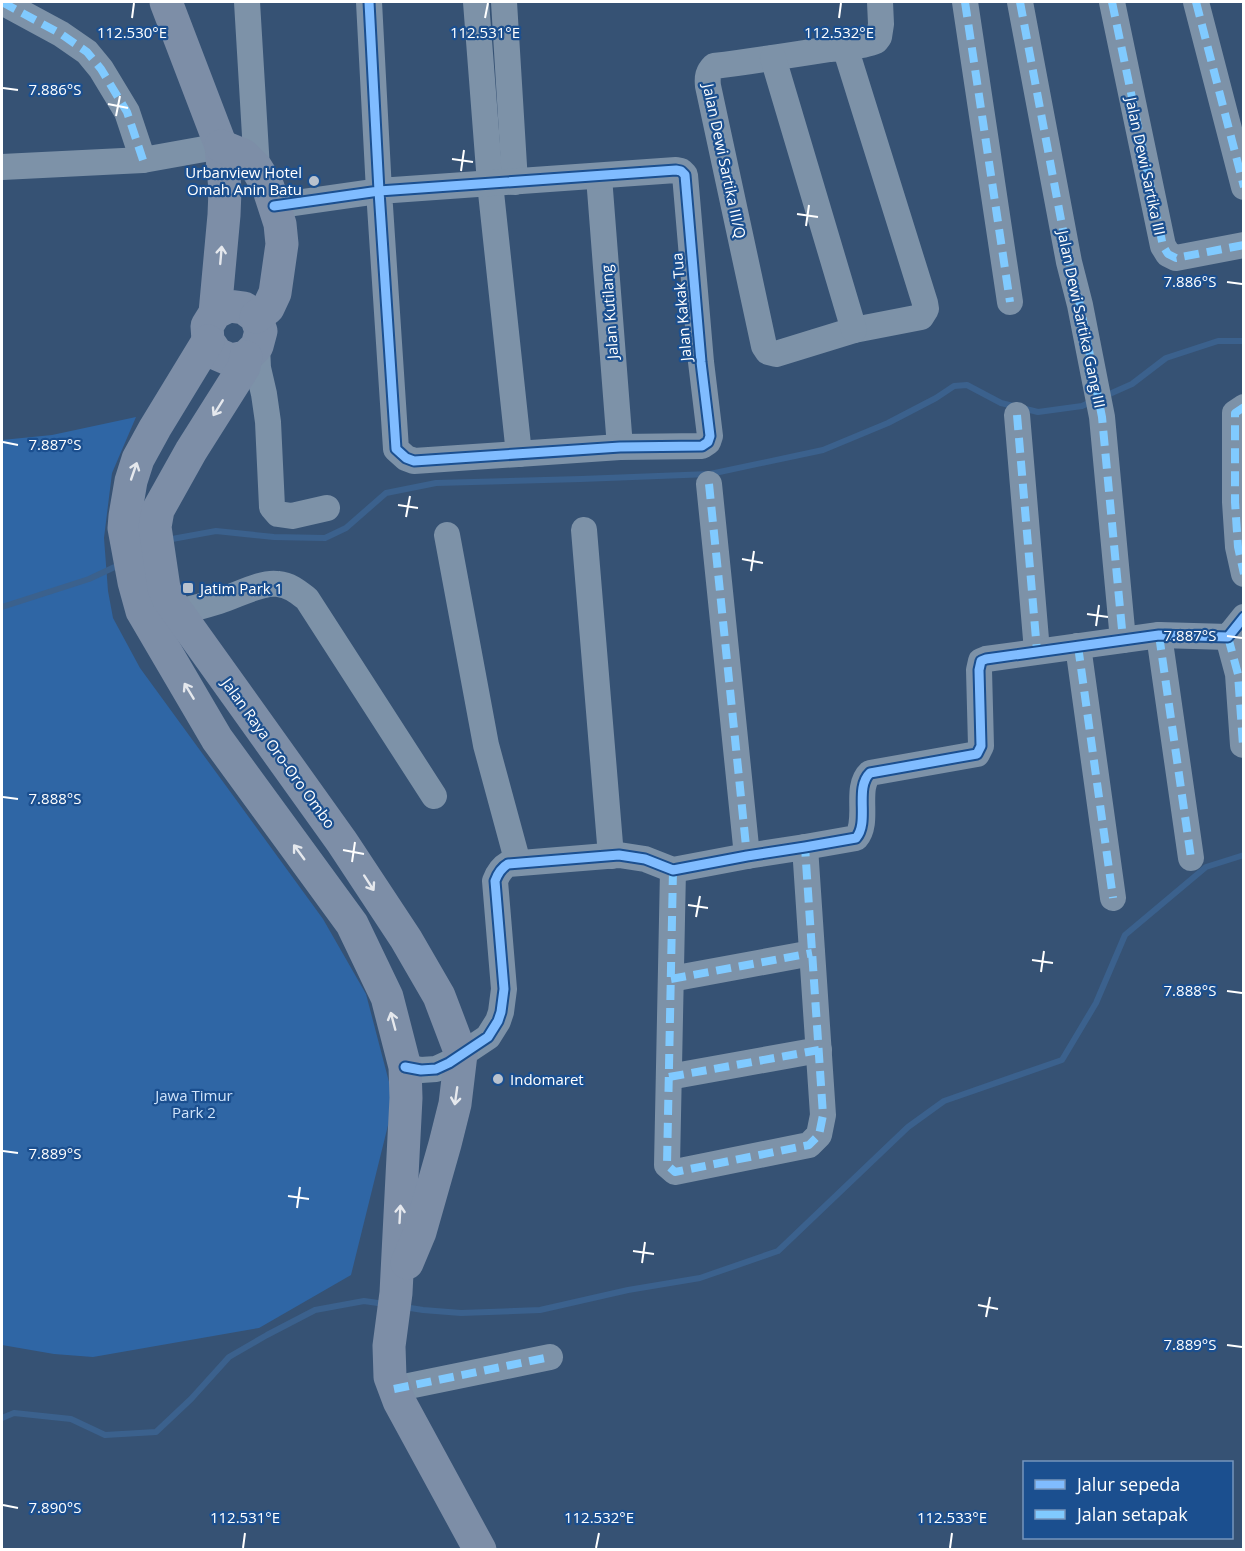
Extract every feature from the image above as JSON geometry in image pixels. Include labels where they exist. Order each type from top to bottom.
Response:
[{"type":"main road","name":"Jalan Raya Oro-Oro Ombo","points":[[166,2],[221,147],[225,190],[211,327],[138,459],[124,516],[146,540],[166,595],[342,842],[406,939],[439,996],[461,1054],[455,1104],[445,1144],[420,1232],[394,1302]]},
{"type":"main road","points":[[221,147],[243,155],[257,169]]},
{"type":"main road","name":"Jalan Raya Oro-Oro Ombo","points":[[257,169],[268,187],[280,224],[282,244],[275,292],[253,340],[244,367],[191,451],[158,510],[155,527],[146,540],[134,582],[142,611],[217,739],[352,924],[387,998],[405,1067],[406,1098],[394,1302],[389,1346],[390,1377],[399,1401],[480,1550]]},
{"type":"main road","points":[[229,306],[244,308],[253,340],[231,360],[217,354],[211,327],[229,306]]},
{"type":"street","points":[[2,2],[61,34],[87,52],[128,111],[143,160]]},
{"type":"street","points":[[247,2],[257,169]]},
{"type":"street","points":[[369,2],[396,448],[406,458],[414,460],[620,447]]},
{"type":"street","points":[[476,2],[490,183],[519,454]]},
{"type":"street","points":[[504,2],[515,182]]},
{"type":"street","name":"Jalan Dewi Sartika III/Q","points":[[854,330],[776,354],[768,352],[764,346],[707,77],[714,66],[870,44],[879,37],[880,2]]},
{"type":"street","points":[[964,2],[1010,302]]},
{"type":"street","name":"Jalan Dewi Sartika Gang III","points":[[1020,2],[1069,262],[1080,305],[1101,413],[1123,640]]},
{"type":"street","name":"Jalan Dewi Sartika III","points":[[1112,2],[1163,246],[1168,254],[1176,258],[1244,245]]},
{"type":"street","points":[[1196,2],[1244,187]]},
{"type":"street","points":[[773,58],[854,330],[921,317],[925,303],[845,47]]},
{"type":"street","points":[[2,167],[143,160],[221,147]]},
{"type":"street","name":"Jalan Kakak Tua","points":[[599,177],[676,170],[685,175],[701,362],[710,436],[708,442],[702,446],[620,447]]},
{"type":"street","points":[[274,206],[379,191],[599,177]]},
{"type":"street","name":"Jalan Kutilang","points":[[599,177],[620,447]]},
{"type":"street","points":[[253,340],[268,422],[272,507],[278,514],[292,516],[327,508]]},
{"type":"street","points":[[1244,407],[1235,413],[1235,502],[1238,547],[1244,574]]},
{"type":"street","points":[[1017,415],[1037,651]]},
{"type":"street","points":[[709,484],[747,856]]},
{"type":"street","points":[[584,530],[611,856]]},
{"type":"street","points":[[447,535],[486,745],[518,863]]},
{"type":"street","points":[[178,612],[276,583],[297,591],[307,599],[434,796]]},
{"type":"street","points":[[405,1067],[421,1070],[436,1069],[449,1063],[488,1037],[498,1021],[504,989],[495,881],[502,868],[508,864],[611,856],[637,857],[673,870],[856,837],[861,830],[864,781],[870,773],[977,754],[981,746],[979,670],[981,661],[986,659],[1078,645],[1236,627],[1243,745]]},
{"type":"street","points":[[1159,635],[1191,858]]},
{"type":"street","points":[[1078,645],[1113,898]]},
{"type":"street","points":[[673,870],[667,1165],[675,1172],[680,1172],[809,1145],[819,1135],[823,1115],[805,847]]},
{"type":"street","points":[[671,979],[812,954]]},
{"type":"street","points":[[669,1077],[819,1050]]},
{"type":"street","points":[[394,1389],[550,1357]]},
{"type":"green space","name":"Jawa Timur Park 2","points":[[136,417],[112,473],[104,538],[108,591],[113,618],[140,668],[323,919],[366,994],[394,1101],[351,1275],[259,1328],[93,1357],[54,1354],[2,1345],[2,440],[52,435]]},
{"type":"waterway","points":[[1105,396],[1132,384],[1166,358],[1218,341],[1244,341]]},
{"type":"waterway","points":[[168,541],[216,531],[274,537],[325,538],[346,528],[386,493],[436,483],[710,474],[823,450],[888,423],[954,386],[967,385],[1001,403],[1038,412],[1082,406],[1093,401]]},
{"type":"waterway","points":[[2,607],[89,579],[121,564]]},
{"type":"waterway","points":[[404,1307],[461,1313],[540,1310],[628,1290],[700,1278],[778,1251],[908,1127],[944,1101],[1062,1060],[1096,1003],[1125,935],[1206,867],[1244,855]]},
{"type":"waterway","points":[[2,1418],[14,1413],[71,1419],[105,1435],[156,1432],[191,1399],[229,1357],[267,1335],[315,1310],[364,1301],[385,1304]]},
{"type":"marked path","points":[[2,2],[61,34],[87,52],[101,69],[127,112],[143,160]]},
{"type":"marked path","points":[[965,2],[1010,302]]},
{"type":"marked path","points":[[1020,2],[1069,262],[1080,305],[1102,417],[1123,640]]},
{"type":"marked path","points":[[1112,2],[1163,246],[1168,254],[1176,258],[1244,245]]},
{"type":"marked path","points":[[1196,2],[1244,187]]},
{"type":"marked path","points":[[1244,407],[1235,413],[1235,502],[1238,547],[1244,574]]},
{"type":"marked path","points":[[1017,415],[1037,651]]},
{"type":"marked path","points":[[709,484],[747,856]]},
{"type":"marked path","points":[[1159,635],[1191,858]]},
{"type":"marked path","points":[[1228,637],[1238,674],[1243,745]]},
{"type":"marked path","points":[[1078,646],[1113,898]]},
{"type":"marked path","points":[[673,870],[667,1165],[675,1172],[809,1145],[819,1135],[823,1115],[805,847]]},
{"type":"marked path","points":[[671,979],[812,953]]},
{"type":"marked path","points":[[669,1077],[819,1050]]},
{"type":"marked path","points":[[394,1389],[550,1357]]},
{"type":"cycle path","points":[[274,206],[379,191],[681,171],[685,175],[701,362],[710,436],[708,442],[702,446],[620,447],[414,461],[406,458],[396,449],[379,191],[369,2]]},
{"type":"cycle path","points":[[405,1067],[421,1070],[436,1069],[449,1063],[488,1037],[498,1021],[504,989],[495,881],[503,867],[508,864],[619,855],[645,859],[673,870],[856,838],[862,823],[863,787],[870,773],[977,754],[981,746],[979,670],[981,661],[1159,635],[1228,637],[1244,617]]},
{"type":"place","name":"Urbanview Hotel Omah Anin Batu","points":[[314,181]]},
{"type":"place","name":"Jatim Park 1","points":[[188,588]]},
{"type":"place","name":"Indomaret","points":[[498,1079]]}]
